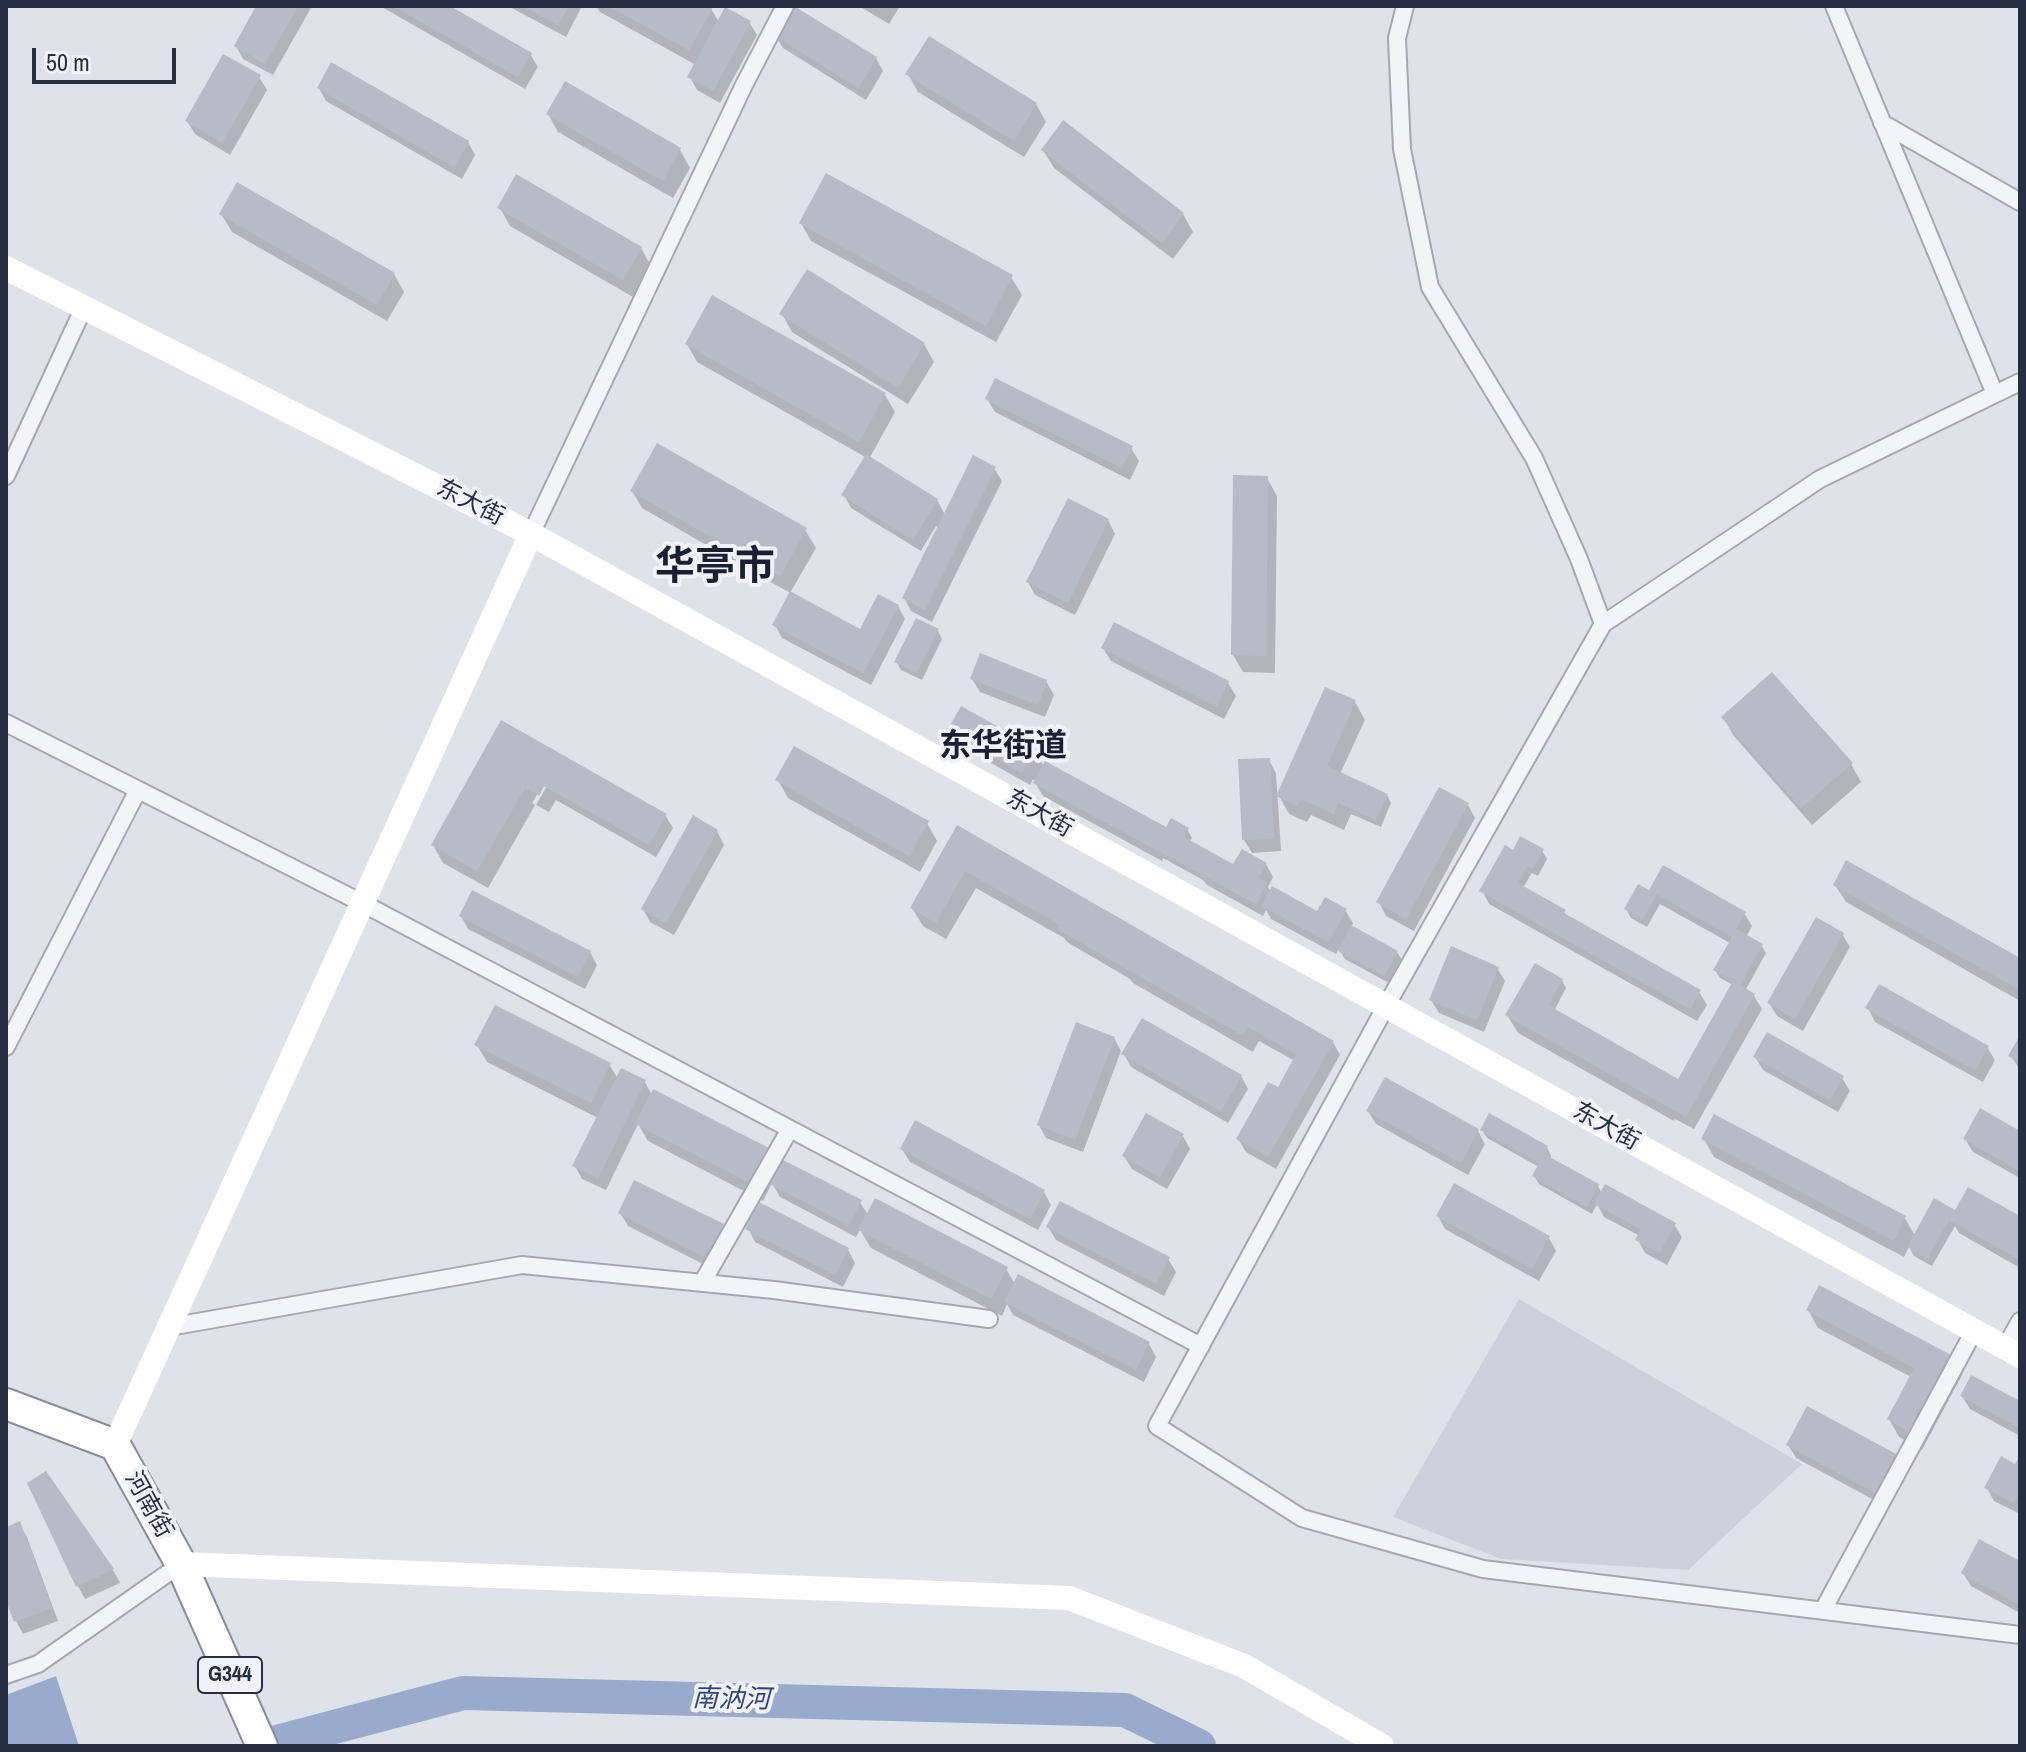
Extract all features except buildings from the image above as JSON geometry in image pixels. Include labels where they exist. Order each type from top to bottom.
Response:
[{"type":"highway","points":[[6,1404],[115,1445]]},
{"type":"highway","name":"河南街","points":[[115,1445],[181,1564]]},
{"type":"highway","name":"G344","points":[[181,1564],[262,1746]]},
{"type":"street","points":[[115,1445],[531,534],[744,85],[785,6]]},
{"type":"street","points":[[1405,6],[1397,38],[1402,149],[1430,287],[1534,458],[1579,559],[1603,624]]},
{"type":"street","points":[[1834,6],[1995,394]]},
{"type":"street","points":[[1882,123],[2020,202]]},
{"type":"street","name":"东大街","points":[[6,268],[531,534],[2013,1352]]},
{"type":"street","points":[[6,476],[84,307]]},
{"type":"street","points":[[2020,382],[1820,479],[1603,624],[1386,1006],[1157,1426],[1302,1518],[1483,1569],[2020,1635]]},
{"type":"street","points":[[6,723],[362,903],[1201,1346]]},
{"type":"street","points":[[6,1047],[138,790]]},
{"type":"street","points":[[702,1283],[790,1129]]},
{"type":"street","points":[[169,1327],[522,1265],[774,1290],[989,1319]]},
{"type":"street","points":[[2013,1352],[2020,1321]]},
{"type":"street","points":[[1823,1610],[1974,1331]]},
{"type":"street","points":[[6,1675],[38,1664],[181,1564],[1069,1598],[1244,1666],[1382,1746]]},
{"type":"shaded area","points":[[1519,1299],[1802,1464],[1688,1570],[1501,1559],[1393,1517]]},
{"type":"water","points":[[56,1676],[79,1746],[6,1746],[6,1695]]},
{"type":"waterway","name":"南汭河","points":[[262,1746],[463,1693],[1125,1710],[1199,1746]]},
{"type":"district","name":"华亭市","points":[[715,568]]},
{"type":"district","name":"东华街道","points":[[1003,747]]}]
